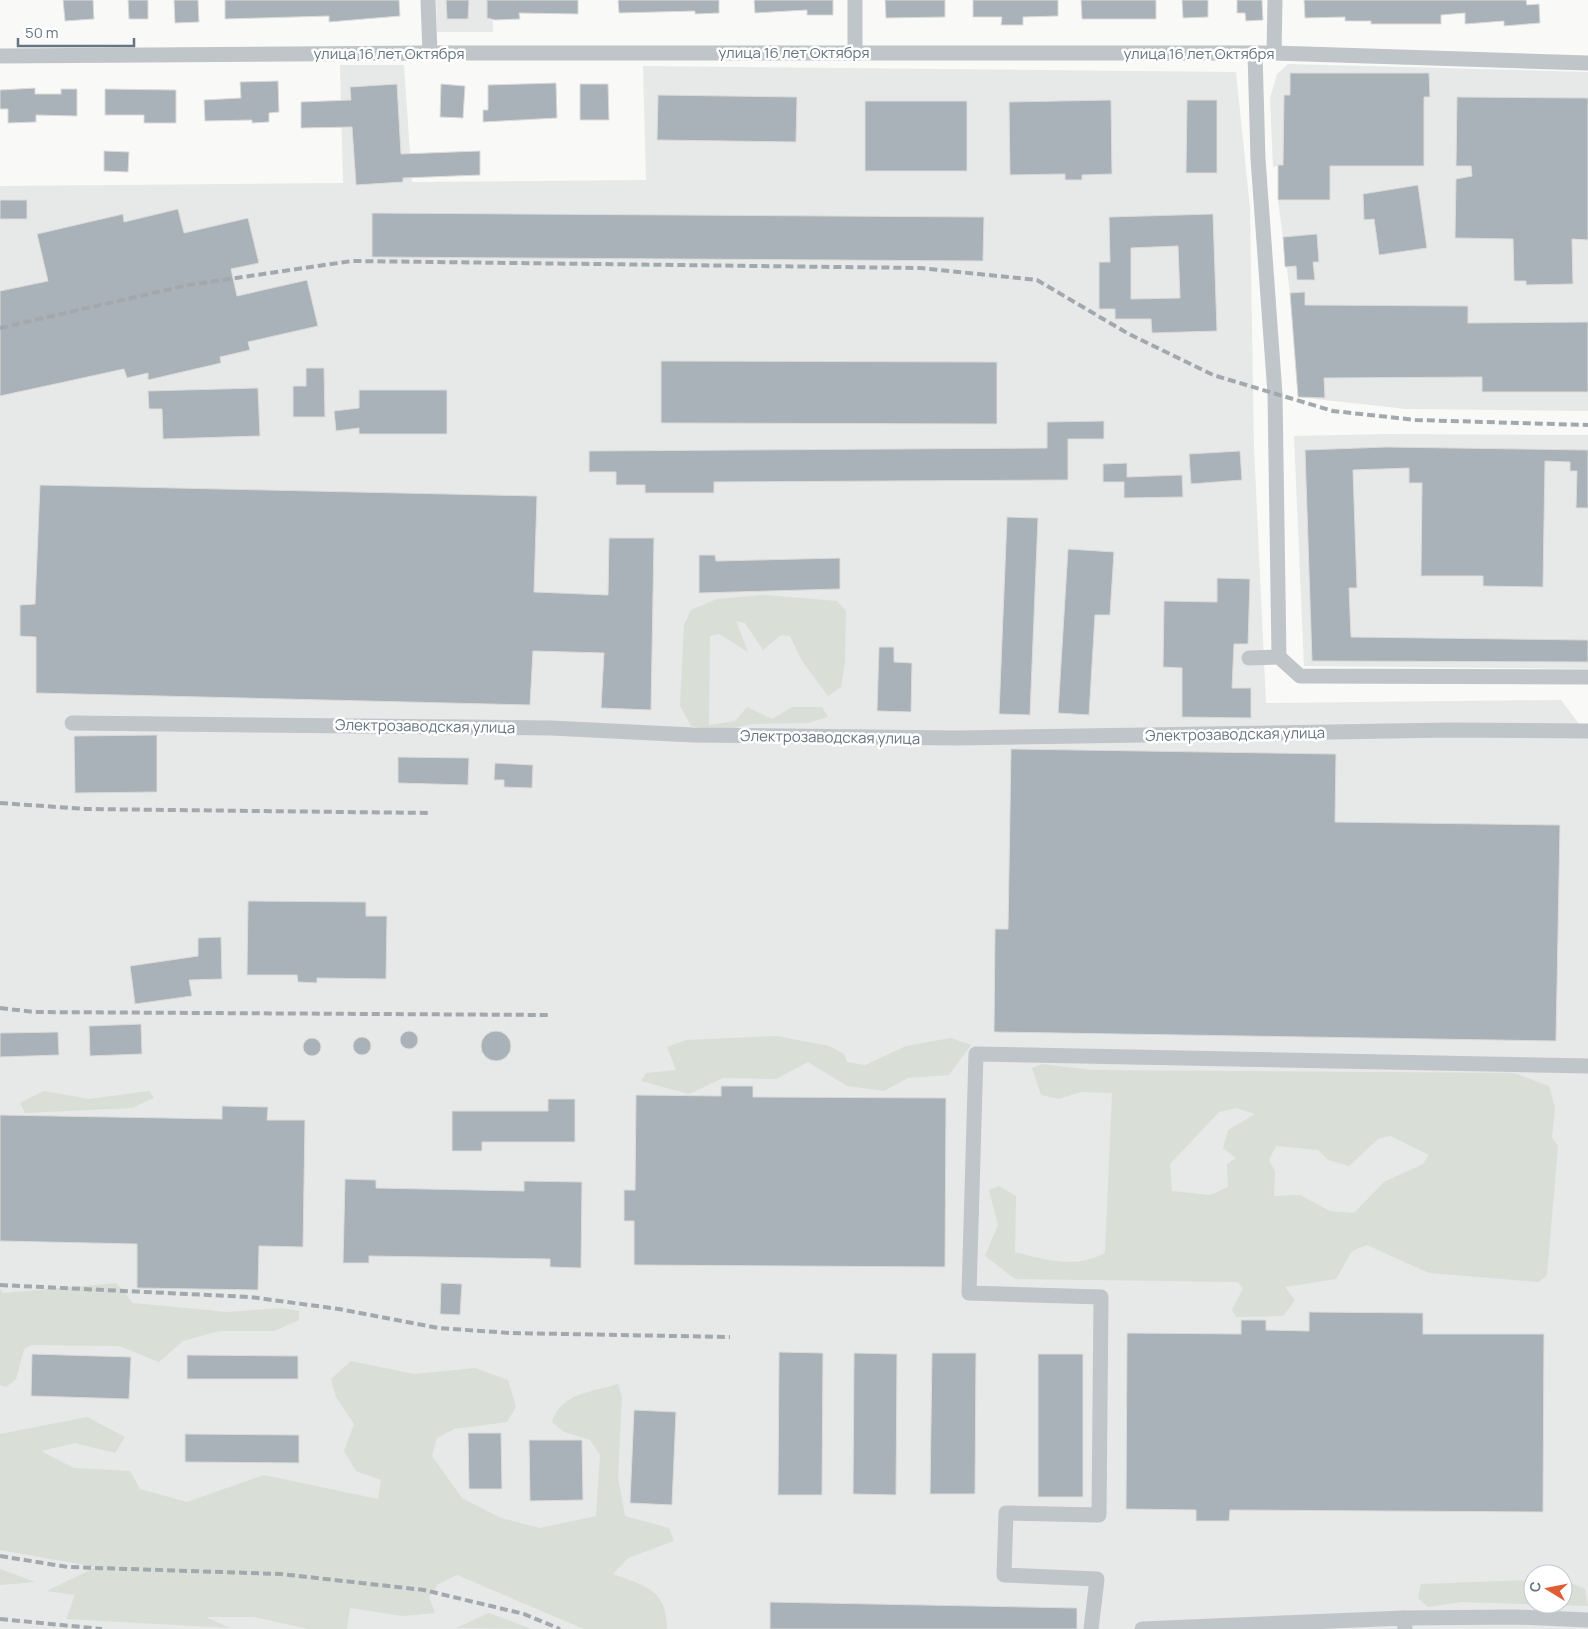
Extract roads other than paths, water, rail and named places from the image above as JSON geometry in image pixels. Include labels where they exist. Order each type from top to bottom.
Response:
[{"type":"street","points":[[428,0],[430,52]]},
{"type":"street","points":[[855,0],[855,52]]},
{"type":"street","points":[[1274,53],[1275,0]]},
{"type":"street","name":"улица 16 лет Октября","points":[[0,56],[430,52],[1274,53],[1588,63]]},
{"type":"street","points":[[1255,53],[1258,159],[1275,394],[1279,657]]},
{"type":"street","points":[[1249,658],[1279,657],[1300,676],[1588,677]]},
{"type":"street","name":"Электрозаводская улица","points":[[72,723],[551,728],[693,735],[947,738],[1450,730],[1588,731]]},
{"type":"street","points":[[1091,1629],[1097,1579],[1004,1575],[1004,1558],[1006,1513],[1099,1515],[1101,1297],[969,1293],[976,1054],[1588,1066]]},
{"type":"street","points":[[1142,1629],[1405,1624],[1516,1617],[1588,1620]]},
{"type":"railway","points":[[0,328],[188,285],[352,261],[920,268],[1037,280],[1127,333],[1213,375],[1333,411],[1416,420],[1588,425]]},
{"type":"railway","points":[[0,803],[86,809],[431,813]]},
{"type":"railway","points":[[0,1008],[34,1012],[548,1015]]},
{"type":"railway","points":[[0,1285],[250,1297],[339,1309],[438,1328],[510,1333],[730,1337]]},
{"type":"railway","points":[[0,1556],[68,1567],[281,1574],[424,1590],[524,1614],[560,1629]]},
{"type":"railway","points":[[0,1619],[102,1629]]}]
